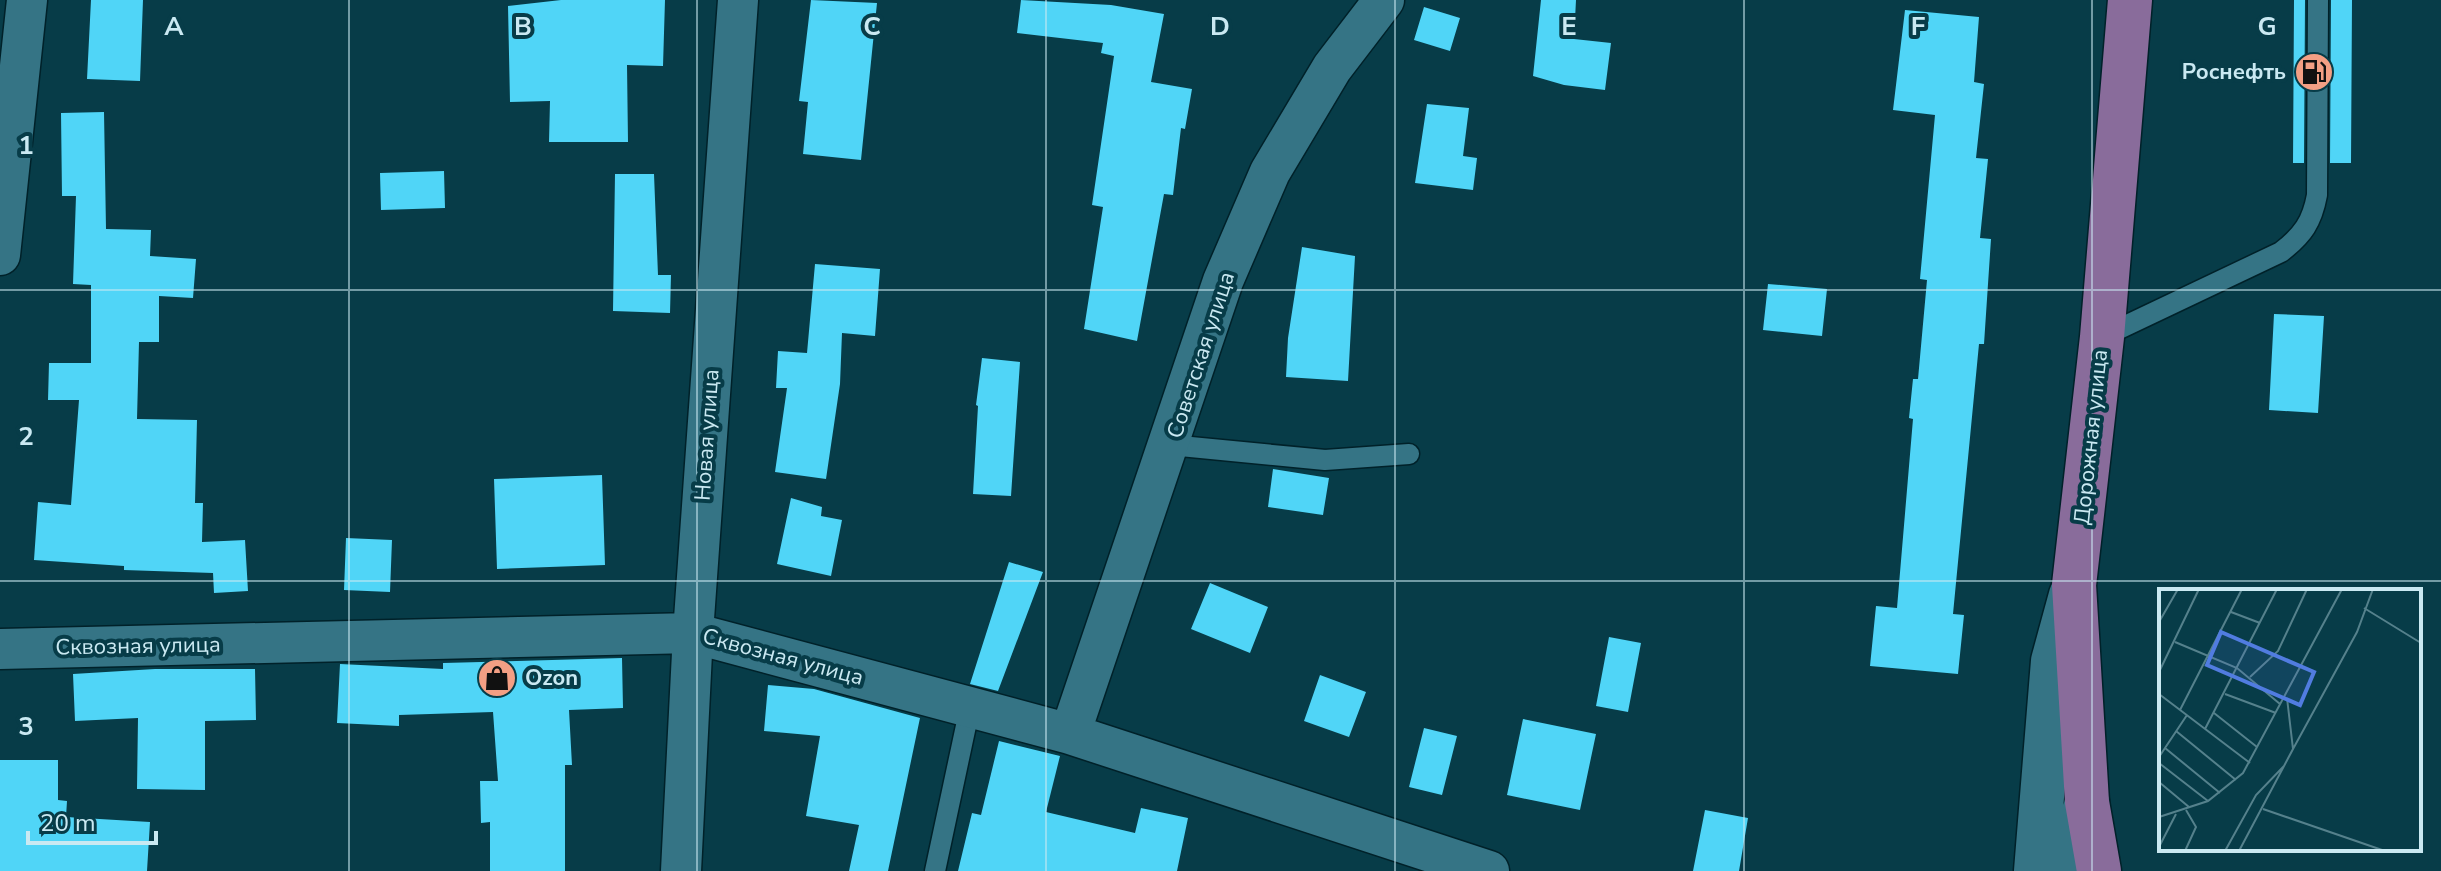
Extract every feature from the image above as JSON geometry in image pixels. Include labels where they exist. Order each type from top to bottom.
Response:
[{"type":"main road","name":"Дорожная улица","points":[[2036,871],[2053,661],[2074,585],[2102,337],[2130,0]]},
{"type":"main road","points":[[2074,585],[2087,802],[2099,871]]},
{"type":"main road","points":[[2068,871],[2087,802]]},
{"type":"street","points":[[0,255],[27,0]]},
{"type":"street","name":"Новая улица","points":[[681,871],[693,633],[738,0]]},
{"type":"street","name":"Советская улица","points":[[1070,734],[1223,281],[1270,172],[1332,68],[1384,0]]},
{"type":"street","name":"Сквозная улица","points":[[0,649],[693,633],[1070,734],[1489,871]]},
{"type":"lane","points":[[2102,337],[2281,252],[2300,238],[2312,218],[2317,195],[2318,0]]},
{"type":"lane","points":[[1170,445],[1325,460],[1409,454]]},
{"type":"lane","points":[[935,871],[970,707]]},
{"type":"building","points":[[91,0],[143,0],[140,81],[87,79]]},
{"type":"building","points":[[561,0],[665,0],[663,66],[627,65],[628,142],[549,142],[550,101],[510,102],[508,6]]},
{"type":"building","points":[[811,0],[877,3],[861,160],[803,154],[808,102],[799,101]]},
{"type":"building","points":[[1021,0],[1111,5],[1164,14],[1151,82],[1192,89],[1185,129],[1181,128],[1173,195],[1164,194],[1137,341],[1084,329],[1103,207],[1092,205],[1114,56],[1101,53],[1103,43],[1017,33]]},
{"type":"building","points":[[1541,0],[1576,0],[1574,39],[1611,43],[1605,90],[1564,85],[1533,76]]},
{"type":"building","points":[[2294,0],[2305,0],[2304,163],[2293,163]]},
{"type":"building","points":[[2331,0],[2352,0],[2351,163],[2330,163]]},
{"type":"building","points":[[1424,7],[1460,18],[1450,51],[1414,40]]},
{"type":"building","points":[[1905,10],[1979,17],[1974,82],[1984,84],[1976,158],[1988,159],[1980,238],[1991,239],[1984,344],[1979,344],[1953,614],[1964,615],[1958,674],[1870,666],[1876,606],[1897,608],[1913,419],[1909,418],[1913,379],[1918,379],[1927,280],[1920,279],[1935,115],[1893,110]]},
{"type":"building","points":[[1427,104],[1469,108],[1463,156],[1477,158],[1473,190],[1415,183]]},
{"type":"building","points":[[104,112],[106,229],[151,230],[150,256],[196,259],[193,298],[159,296],[159,342],[139,342],[137,419],[197,420],[195,503],[203,503],[202,542],[245,540],[248,591],[214,593],[213,573],[124,570],[124,566],[34,560],[38,502],[71,505],[79,400],[48,400],[49,363],[91,363],[91,285],[73,284],[76,196],[62,196],[61,113]]},
{"type":"building","points":[[444,171],[445,208],[381,210],[380,173]]},
{"type":"building","points":[[615,174],[654,174],[658,275],[671,275],[670,313],[613,311]]},
{"type":"building","points":[[1302,247],[1355,256],[1348,381],[1286,377],[1288,338]]},
{"type":"building","points":[[815,264],[880,269],[875,336],[842,333],[840,384],[826,479],[775,472],[787,388],[776,388],[778,351],[807,353]]},
{"type":"building","points":[[1768,284],[1827,289],[1822,336],[1763,330]]},
{"type":"building","points":[[2274,314],[2324,316],[2318,413],[2269,410]]},
{"type":"building","points":[[982,358],[1020,362],[1011,496],[973,494],[976,405]]},
{"type":"building","points":[[1273,469],[1329,478],[1323,515],[1268,507]]},
{"type":"building","points":[[602,475],[605,565],[497,569],[494,479]]},
{"type":"building","points":[[791,498],[822,507],[821,516],[842,520],[831,576],[777,564]]},
{"type":"building","points":[[346,538],[392,540],[390,592],[344,590]]},
{"type":"building","points":[[1009,562],[1043,572],[998,691],[970,684]]},
{"type":"building","points":[[1210,583],[1268,607],[1250,653],[1191,629]]},
{"type":"building","points":[[1609,637],[1641,643],[1628,712],[1596,706]]},
{"type":"building","points":[[622,658],[623,708],[569,710],[572,765],[565,765],[565,871],[490,871],[490,822],[481,823],[480,781],[498,781],[493,712],[399,715],[399,726],[337,723],[340,664],[443,669],[443,663]]},
{"type":"building","points":[[155,669],[255,669],[256,720],[205,721],[205,790],[137,789],[138,718],[75,721],[73,674]]},
{"type":"building","points":[[1320,675],[1366,692],[1349,737],[1304,721]]},
{"type":"building","points":[[768,685],[814,689],[920,718],[888,871],[849,871],[859,825],[806,816],[820,736],[764,731]]},
{"type":"building","points":[[1523,719],[1596,734],[1580,810],[1507,795]]},
{"type":"building","points":[[1424,728],[1457,736],[1442,795],[1409,787]]},
{"type":"building","points":[[999,741],[1060,756],[1046,812],[1135,833],[1141,808],[1188,818],[1177,871],[958,871],[972,813],[981,815]]},
{"type":"building","points":[[0,760],[58,760],[58,800],[67,801],[66,817],[150,822],[147,871],[0,871]]},
{"type":"building","points":[[1705,810],[1748,818],[1739,871],[1693,871]]},
{"type":"place","name":"Роснефть","points":[[2314,72]]},
{"type":"place","name":"Ozon","points":[[497,678]]}]
